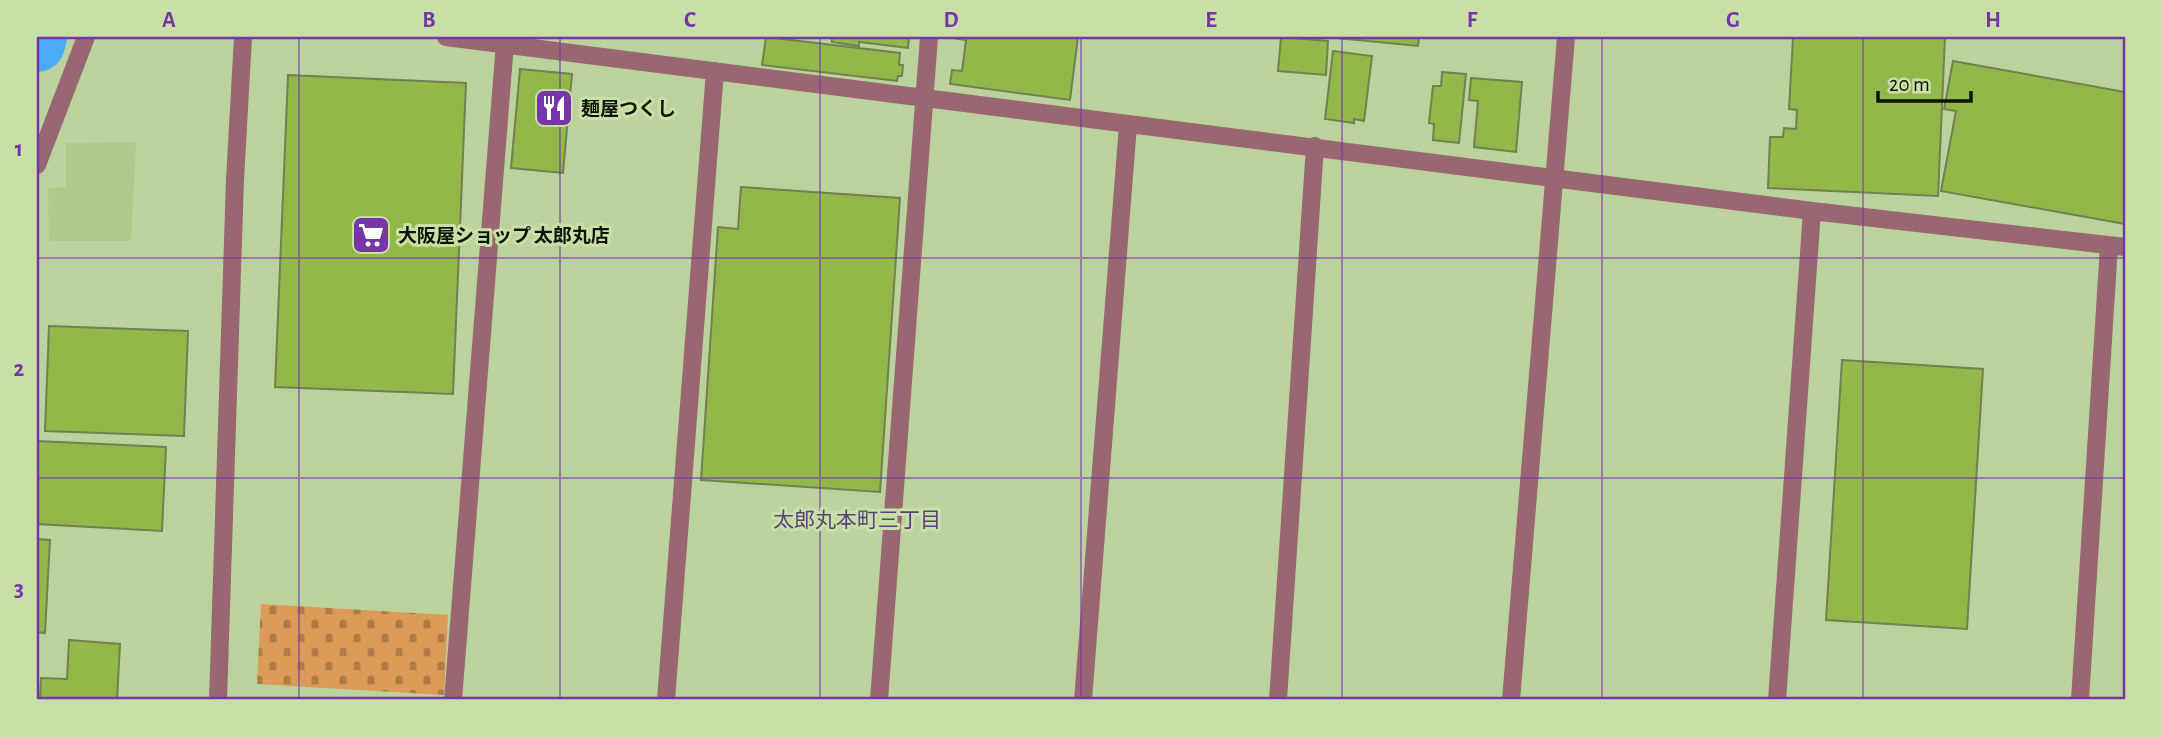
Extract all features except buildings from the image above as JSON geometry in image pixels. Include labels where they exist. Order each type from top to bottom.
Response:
[{"type":"street","points":[[37,165],[86,37]]},
{"type":"street","points":[[235,700],[218,700],[235,180],[243,37]]},
{"type":"street","points":[[446,37],[1812,211],[2117,247],[2080,700]]},
{"type":"street","points":[[879,700],[929,37]]},
{"type":"street","points":[[1510,700],[1566,37]]},
{"type":"street","points":[[453,700],[505,43]]},
{"type":"street","points":[[666,700],[715,71]]},
{"type":"street","points":[[1083,700],[1128,125]]},
{"type":"street","points":[[1278,700],[1315,146]]},
{"type":"street","points":[[1777,700],[1812,211]]},
{"type":"shaded area","points":[[136,142],[131,241],[49,241],[48,188],[66,187],[66,143]]},
{"type":"green space","points":[[261,604],[448,615],[444,695],[257,684]]},
{"type":"waterway","points":[[37,44],[39,37]]},
{"type":"place","name":"麺屋つくし","points":[[554,108]]},
{"type":"place","name":"大阪屋ショップ 太郎丸店","points":[[371,235]]},
{"type":"district","name":"太郎丸本町三丁目","points":[[857,520]]}]
